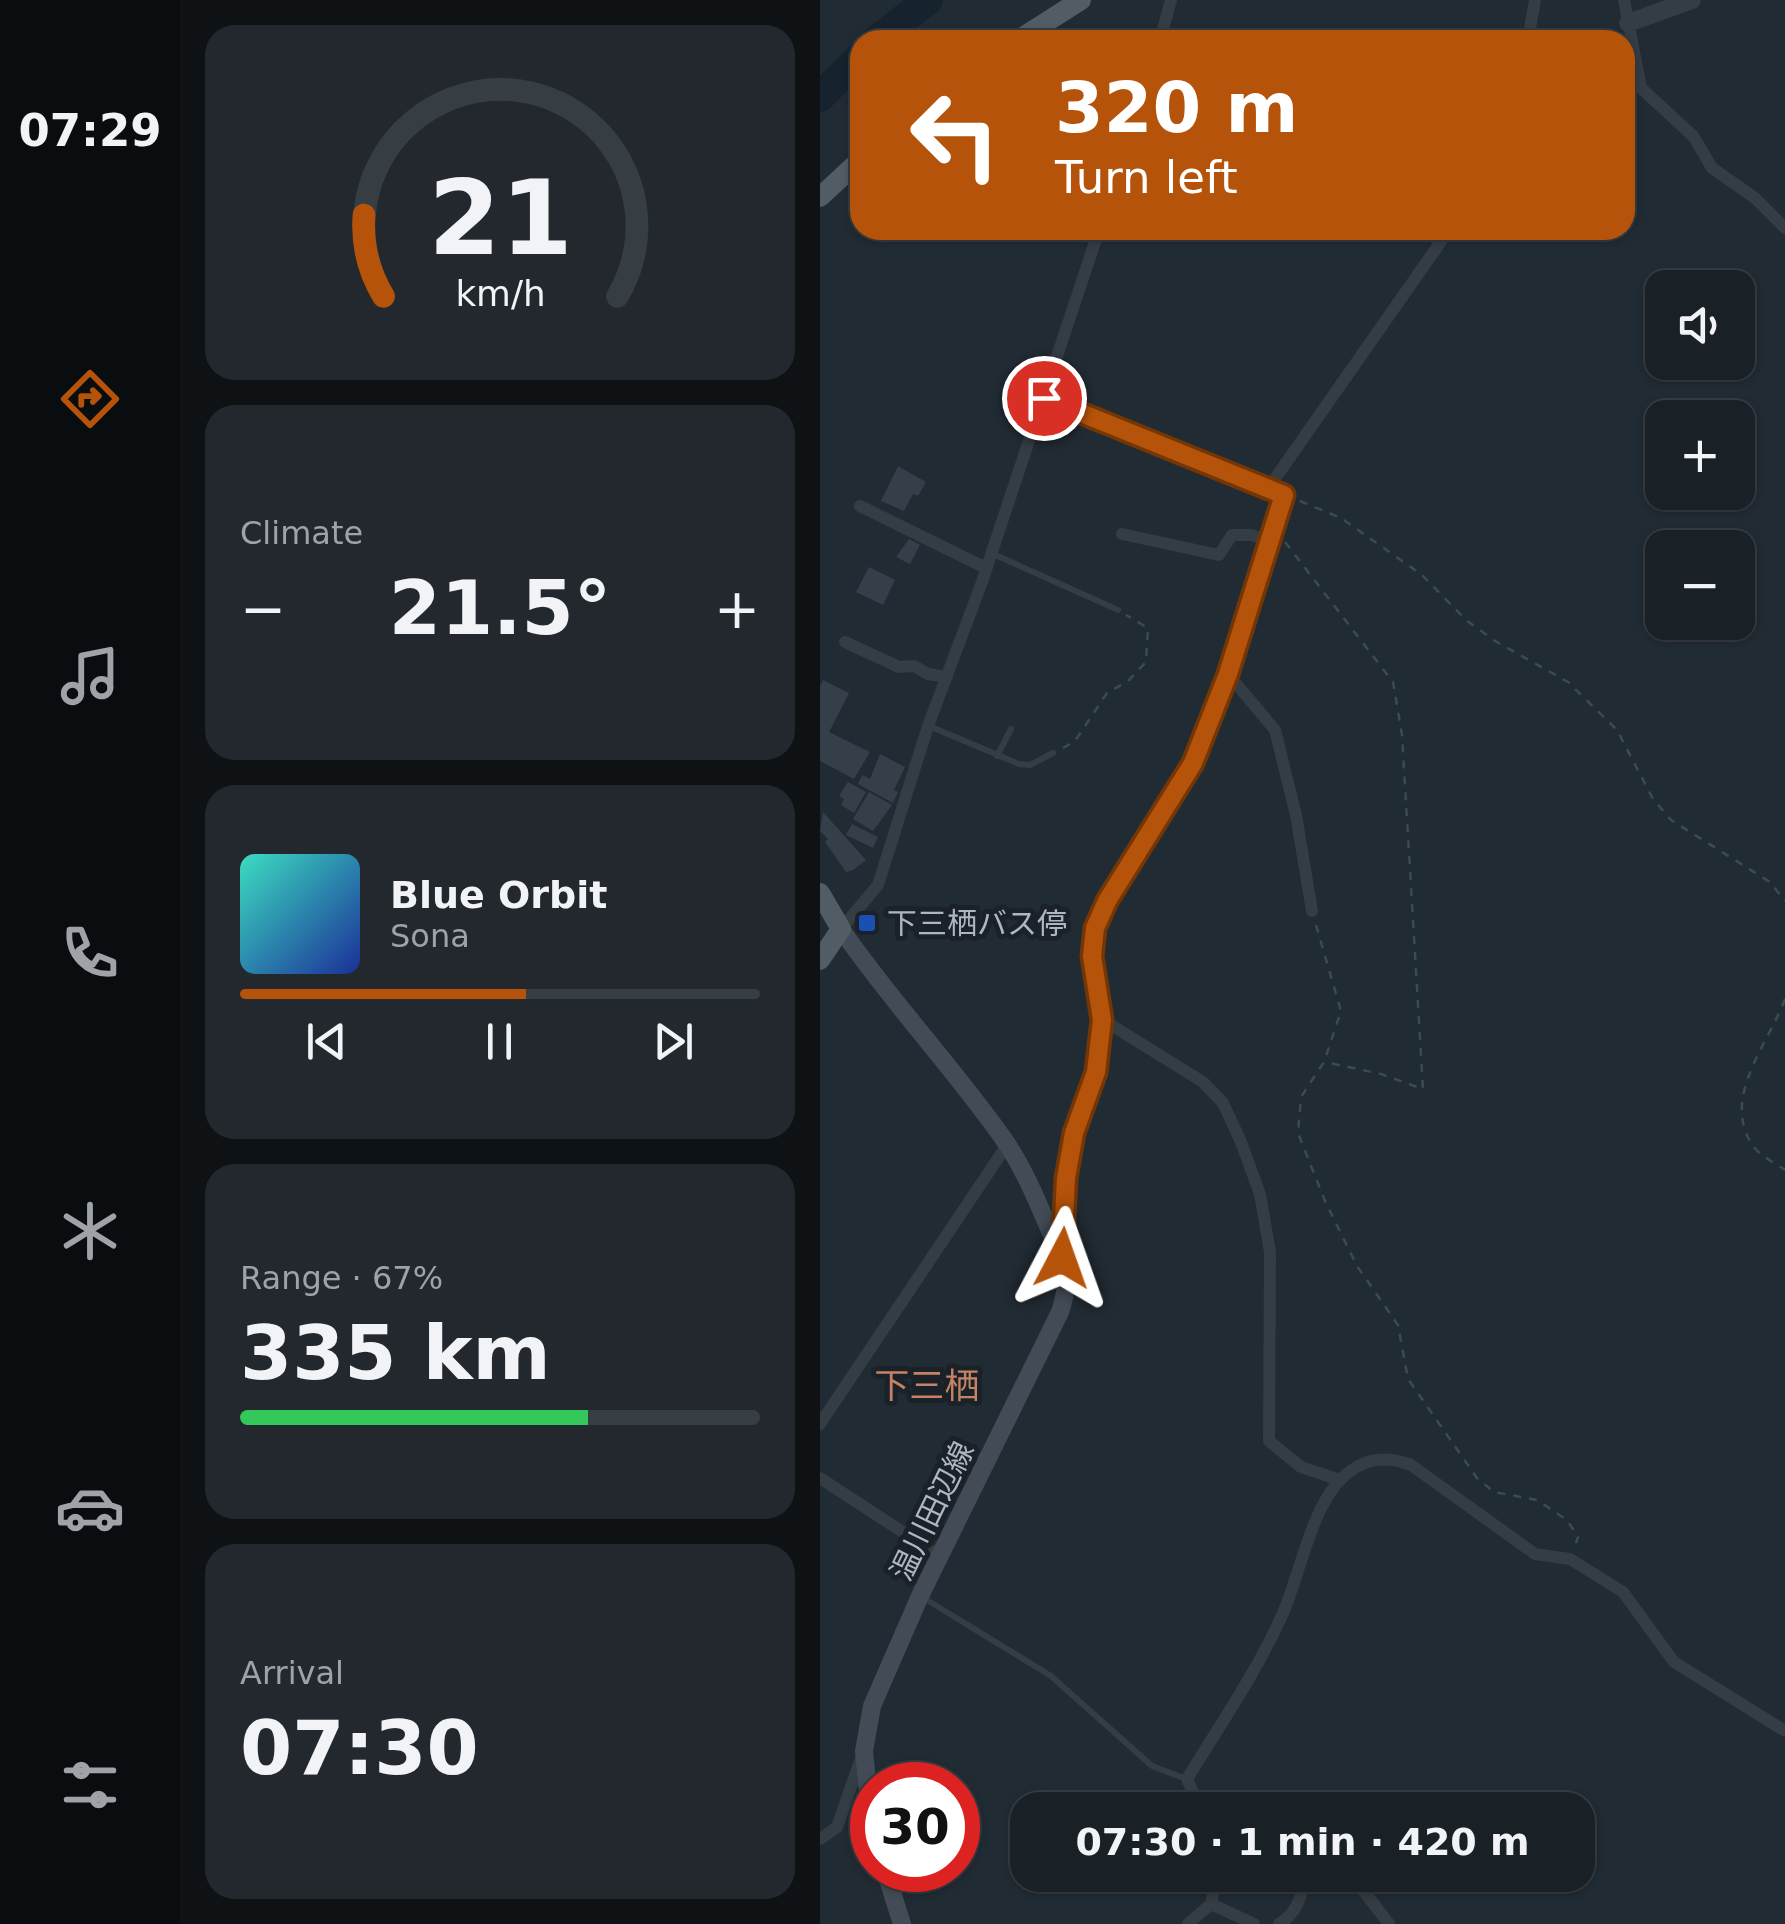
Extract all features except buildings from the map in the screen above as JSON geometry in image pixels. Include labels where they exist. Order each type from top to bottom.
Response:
[{"type":"main road","points":[[1034,30],[1081,0]]},
{"type":"main road","points":[[820,197],[850,169]]},
{"type":"main road","points":[[820,893],[842,929],[820,960]]},
{"type":"main road","name":"温川田辺線","points":[[842,929],[879,984],[1008,1144],[1062,1258],[1066,1293],[920,1596],[872,1706],[865,1762]]},
{"type":"main road","points":[[892,1892],[902,1924]]},
{"type":"street","points":[[1162,30],[1170,0]]},
{"type":"street","points":[[1530,30],[1535,0]]},
{"type":"street","points":[[1624,0],[1629,30]]},
{"type":"street","points":[[1628,23],[1692,0]]},
{"type":"street","points":[[1635,58],[1641,88],[1694,137],[1712,168],[1755,198],[1785,228]]},
{"type":"street","points":[[842,929],[878,885],[928,726],[986,568],[1096,240]]},
{"type":"street","points":[[1267,490],[1442,240]]},
{"type":"street","points":[[1044,398],[1284,495],[1228,674],[1193,763],[1107,901],[1095,928],[1092,956],[1102,1020],[1096,1072],[1074,1133],[1066,1178],[1062,1258]]},
{"type":"street","points":[[860,506],[986,568]]},
{"type":"street","points":[[1122,534],[1219,555],[1232,535],[1272,534]]},
{"type":"street","points":[[845,642],[899,667],[914,666],[928,674],[947,676]]},
{"type":"street","points":[[1228,674],[1275,730],[1296,815],[1312,911]]},
{"type":"street","points":[[1102,1020],[1204,1082],[1224,1103],[1260,1194],[1270,1252],[1269,1441],[1302,1468],[1340,1480]]},
{"type":"street","points":[[820,1424],[1008,1144]]},
{"type":"street","points":[[1193,1792],[1188,1779],[1283,1614],[1322,1509],[1340,1480],[1369,1460],[1392,1457],[1411,1464],[1535,1554],[1570,1558],[1623,1592],[1674,1662],[1785,1731]]},
{"type":"street","points":[[820,1478],[941,1557]]},
{"type":"street","points":[[820,1840],[837,1827],[864,1751]]},
{"type":"street","points":[[1188,1924],[1211,1904],[1213,1892]]},
{"type":"street","points":[[1279,1924],[1289,1918],[1302,1892]]},
{"type":"street","points":[[1364,1892],[1389,1924]]},
{"type":"street","points":[[1211,1904],[1254,1924]]},
{"type":"lane","points":[[991,553],[1118,610]]},
{"type":"lane","points":[[928,726],[998,756],[1030,765],[1052,753]]},
{"type":"lane","points":[[998,756],[1011,729]]},
{"type":"lane","points":[[920,1596],[1052,1676],[1152,1766],[1188,1779]]},
{"type":"path","points":[[1284,495],[1341,518],[1422,574],[1466,620],[1495,641],[1568,682],[1617,730],[1653,799],[1671,820],[1770,882],[1785,901]]},
{"type":"path","points":[[1272,534],[1393,682],[1402,735],[1423,1089],[1381,1074],[1324,1062]]},
{"type":"path","points":[[1052,753],[1075,741],[1107,693],[1128,681],[1146,662],[1148,628],[1118,610]]},
{"type":"path","points":[[1312,911],[1341,1011],[1324,1062],[1301,1097],[1298,1133],[1325,1201],[1357,1266],[1398,1326],[1408,1379],[1476,1478],[1494,1492],[1536,1500],[1567,1520],[1578,1537],[1570,1558]]},
{"type":"path","points":[[1785,999],[1743,1091],[1746,1127],[1754,1148],[1785,1170]]},
{"type":"waterway","points":[[890,30],[928,0]]},
{"type":"waterway","points":[[820,97],[850,67]]},
{"type":"place","name":"下三栖バス停","points":[[867,923]]},
{"type":"district","name":"下三栖","points":[[927,1386]]},
{"type":"route","points":[[1044,398],[1284,495],[1228,674],[1193,763],[1107,901],[1095,928],[1092,956],[1102,1020],[1096,1072],[1074,1133],[1066,1178],[1062,1258]]}]
